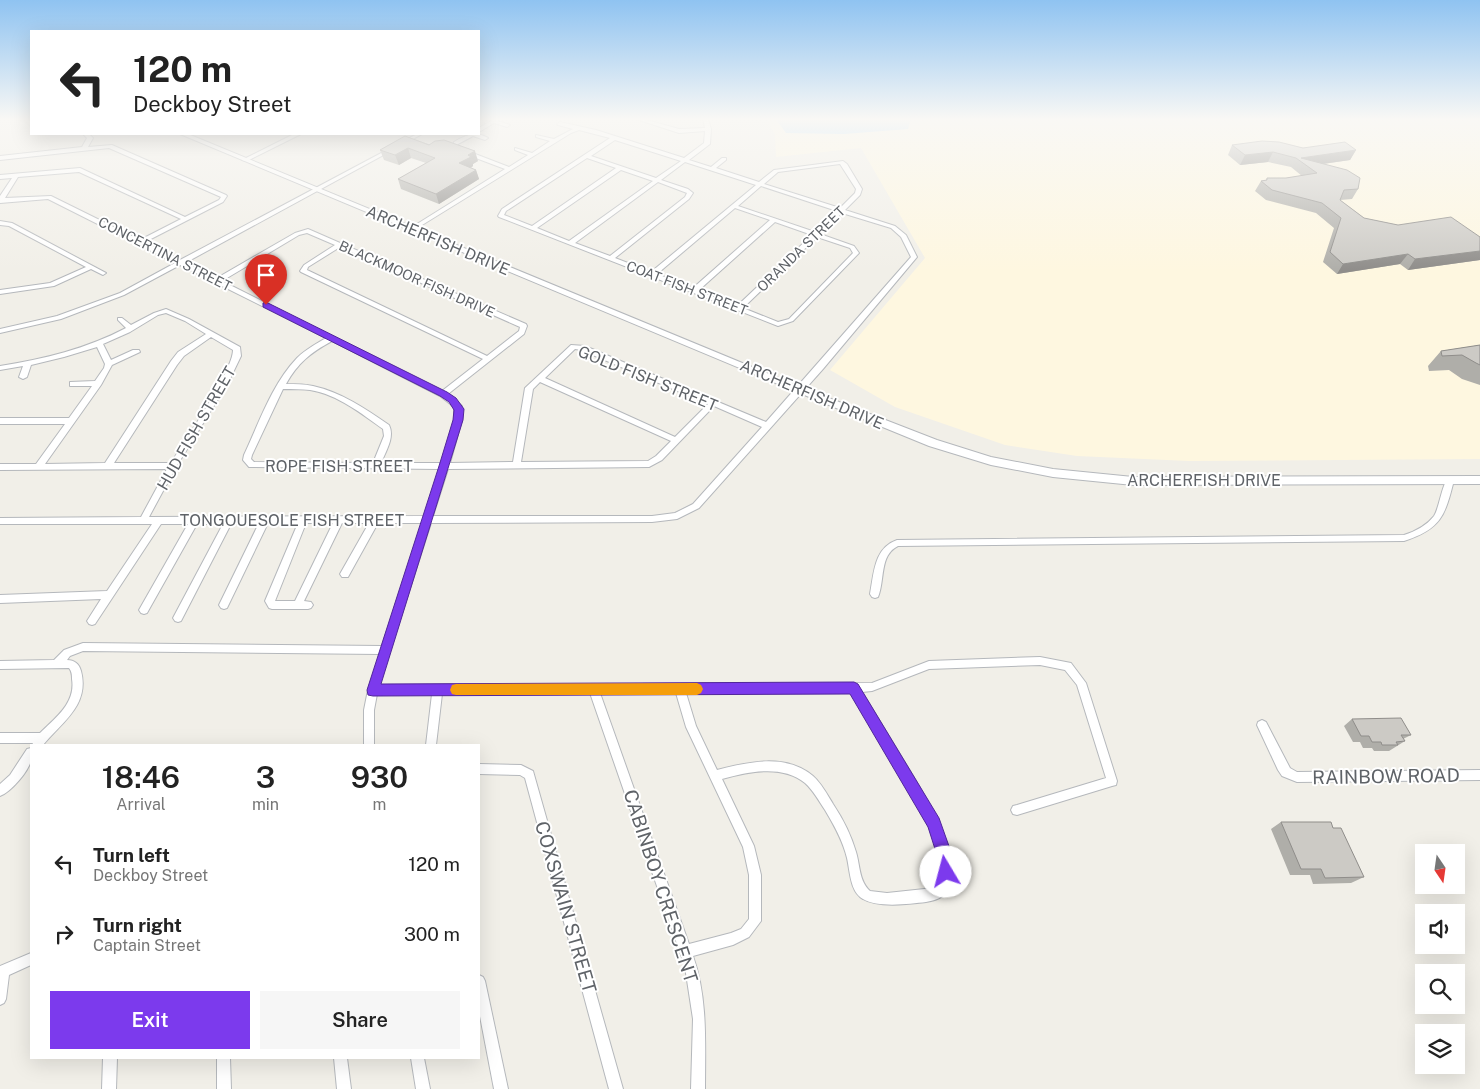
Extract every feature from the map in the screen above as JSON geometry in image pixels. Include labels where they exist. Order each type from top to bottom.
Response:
[{"type":"street","points":[[0,177],[80,170],[185,219]]},
{"type":"street","points":[[140,242],[221,201],[224,196],[165,170]]},
{"type":"street","name":"ARCHERFISH DRIVE","points":[[269,170],[800,390],[953,450],[1012,466],[1069,475],[1156,481],[1480,480]]},
{"type":"street","points":[[0,331],[31,326],[122,294],[353,170]]},
{"type":"street","points":[[412,229],[508,170]]},
{"type":"street","name":"COAT FISH STREET","points":[[565,170],[500,213],[502,217],[778,324],[791,320],[856,252],[852,247],[734,206]]},
{"type":"street","points":[[532,230],[617,170]]},
{"type":"street","points":[[610,259],[690,195],[686,190],[626,170]]},
{"type":"street","points":[[570,243],[670,170]]},
{"type":"street","points":[[711,170],[841,210]]},
{"type":"street","name":"ORANDA STREET","points":[[652,274],[758,185],[781,170]]},
{"type":"street","name":"ORANDA STREET","points":[[739,308],[858,194],[859,189],[847,170]]},
{"type":"street","points":[[0,200],[16,176]]},
{"type":"street","name":"CONCERTINA STREET","points":[[0,200],[49,196],[443,394],[458,406],[459,412],[445,466],[373,690],[369,710],[368,744]]},
{"type":"street","name":"TONGOUESOLE FISH STREET","points":[[0,521],[652,519],[677,516],[696,506],[800,390],[914,257],[904,236],[896,228],[841,210]]},
{"type":"street","points":[[694,291],[774,220]]},
{"type":"street","points":[[0,223],[10,224],[103,273]]},
{"type":"street","name":"BLACKMOOR FISH DRIVE","points":[[217,280],[302,232],[311,232],[524,326],[522,332],[443,394]]},
{"type":"street","points":[[340,245],[306,266],[302,271],[488,359]]},
{"type":"street","points":[[0,292],[52,285],[90,267]]},
{"type":"street","points":[[0,368],[57,357],[99,344],[156,314],[170,312]]},
{"type":"street","name":"HUD FISH STREET","points":[[143,521],[173,466],[224,383],[237,356],[237,349],[234,346],[170,312]]},
{"type":"street","points":[[120,319],[130,328]]},
{"type":"street","points":[[108,466],[174,363],[181,354],[210,334]]},
{"type":"street","name":"ROPE FISH STREET","points":[[332,338],[300,359],[281,387],[248,455],[248,460],[252,465],[516,466],[649,464],[657,460],[713,404]]},
{"type":"street","points":[[99,344],[110,364]]},
{"type":"street","name":"GOLD FISH STREET","points":[[516,466],[528,392],[532,385],[570,348],[578,347],[768,426]]},
{"type":"street","points":[[39,466],[110,364],[136,352]]},
{"type":"street","points":[[23,377],[28,364]]},
{"type":"street","points":[[539,378],[676,440]]},
{"type":"street","points":[[73,384],[98,383]]},
{"type":"street","points":[[281,387],[320,390],[386,427],[388,436],[376,465]]},
{"type":"street","points":[[0,421],[71,421]]},
{"type":"street","points":[[0,466],[173,466]]},
{"type":"street","points":[[875,594],[885,552],[888,546],[897,543],[1404,538],[1418,534],[1435,522],[1441,512],[1450,480]]},
{"type":"street","points":[[345,574],[376,519]]},
{"type":"street","points":[[178,618],[229,520]]},
{"type":"street","points":[[224,605],[265,520]]},
{"type":"street","points":[[304,520],[270,601],[272,605],[308,605]]},
{"type":"street","points":[[298,605],[339,520]]},
{"type":"street","points":[[92,621],[158,521]]},
{"type":"street","points":[[144,610],[194,521]]},
{"type":"street","points":[[0,598],[108,595]]},
{"type":"street","points":[[57,664],[67,653],[83,647],[386,650]]},
{"type":"street","points":[[373,690],[872,688],[929,665],[1040,661],[1068,666],[1085,690],[1112,782],[1017,810]]},
{"type":"street","points":[[0,665],[57,664],[73,666],[79,682],[75,697],[66,715],[39,741],[0,738]]},
{"type":"street","points":[[715,776],[738,770],[771,767],[785,768],[802,774],[814,784],[838,821],[850,850],[859,887],[864,894],[871,897],[890,898],[924,896],[940,892],[946,882],[944,855],[937,831],[854,688]]},
{"type":"street","name":"CABINBOY CRESCENT","points":[[594,689],[687,951],[699,1011],[698,1089]]},
{"type":"street","points":[[680,689],[691,727],[751,855],[755,874],[756,916],[749,930],[740,936],[687,951]]},
{"type":"street","points":[[432,744],[438,690]]},
{"type":"street","name":"RAINBOW ROAD","points":[[1262,725],[1286,772],[1297,777],[1480,775]]},
{"type":"street","points":[[0,791],[14,779],[30,755]]},
{"type":"street","name":"COXSWAIN STREET","points":[[480,769],[521,770],[529,776],[616,1089]]},
{"type":"street","points":[[0,999],[1,971],[30,960]]},
{"type":"street","points":[[480,986],[501,1089]]},
{"type":"street","points":[[108,1089],[110,1059]]},
{"type":"street","points":[[224,1059],[224,1089]]},
{"type":"street","points":[[341,1059],[344,1089]]},
{"type":"street","points":[[418,1059],[424,1089]]},
{"type":"shaded area","points":[[874,170],[1480,170],[1480,459],[1189,461],[1077,456],[1005,445],[895,407],[830,370],[925,258]]},
{"type":"building","points":[[414,170],[476,170],[436,194],[398,179]]},
{"type":"building","points":[[1313,170],[1346,170],[1360,178],[1358,189],[1344,190],[1340,200],[1364,218],[1398,225],[1451,217],[1480,237],[1480,251],[1415,259],[1408,254],[1343,264],[1330,252],[1341,218],[1322,203],[1272,190],[1261,181],[1267,180],[1267,178],[1286,178],[1317,173]]},
{"type":"building","points":[[1480,345],[1480,365],[1462,355],[1442,356],[1441,351]]},
{"type":"building","points":[[1401,718],[1411,735],[1401,735],[1405,741],[1396,742],[1398,745],[1382,745],[1381,742],[1372,742],[1369,736],[1361,736],[1352,719]]},
{"type":"building","points":[[1281,822],[1331,822],[1333,828],[1341,828],[1364,877],[1325,878],[1321,869],[1301,869]]},
{"type":"slow traffic","points":[[456,690],[697,689]]},
{"type":"route","points":[[266,305],[443,394],[452,400],[459,409],[458,420],[445,466],[373,690],[854,688],[934,823],[945,861],[946,872]]}]
